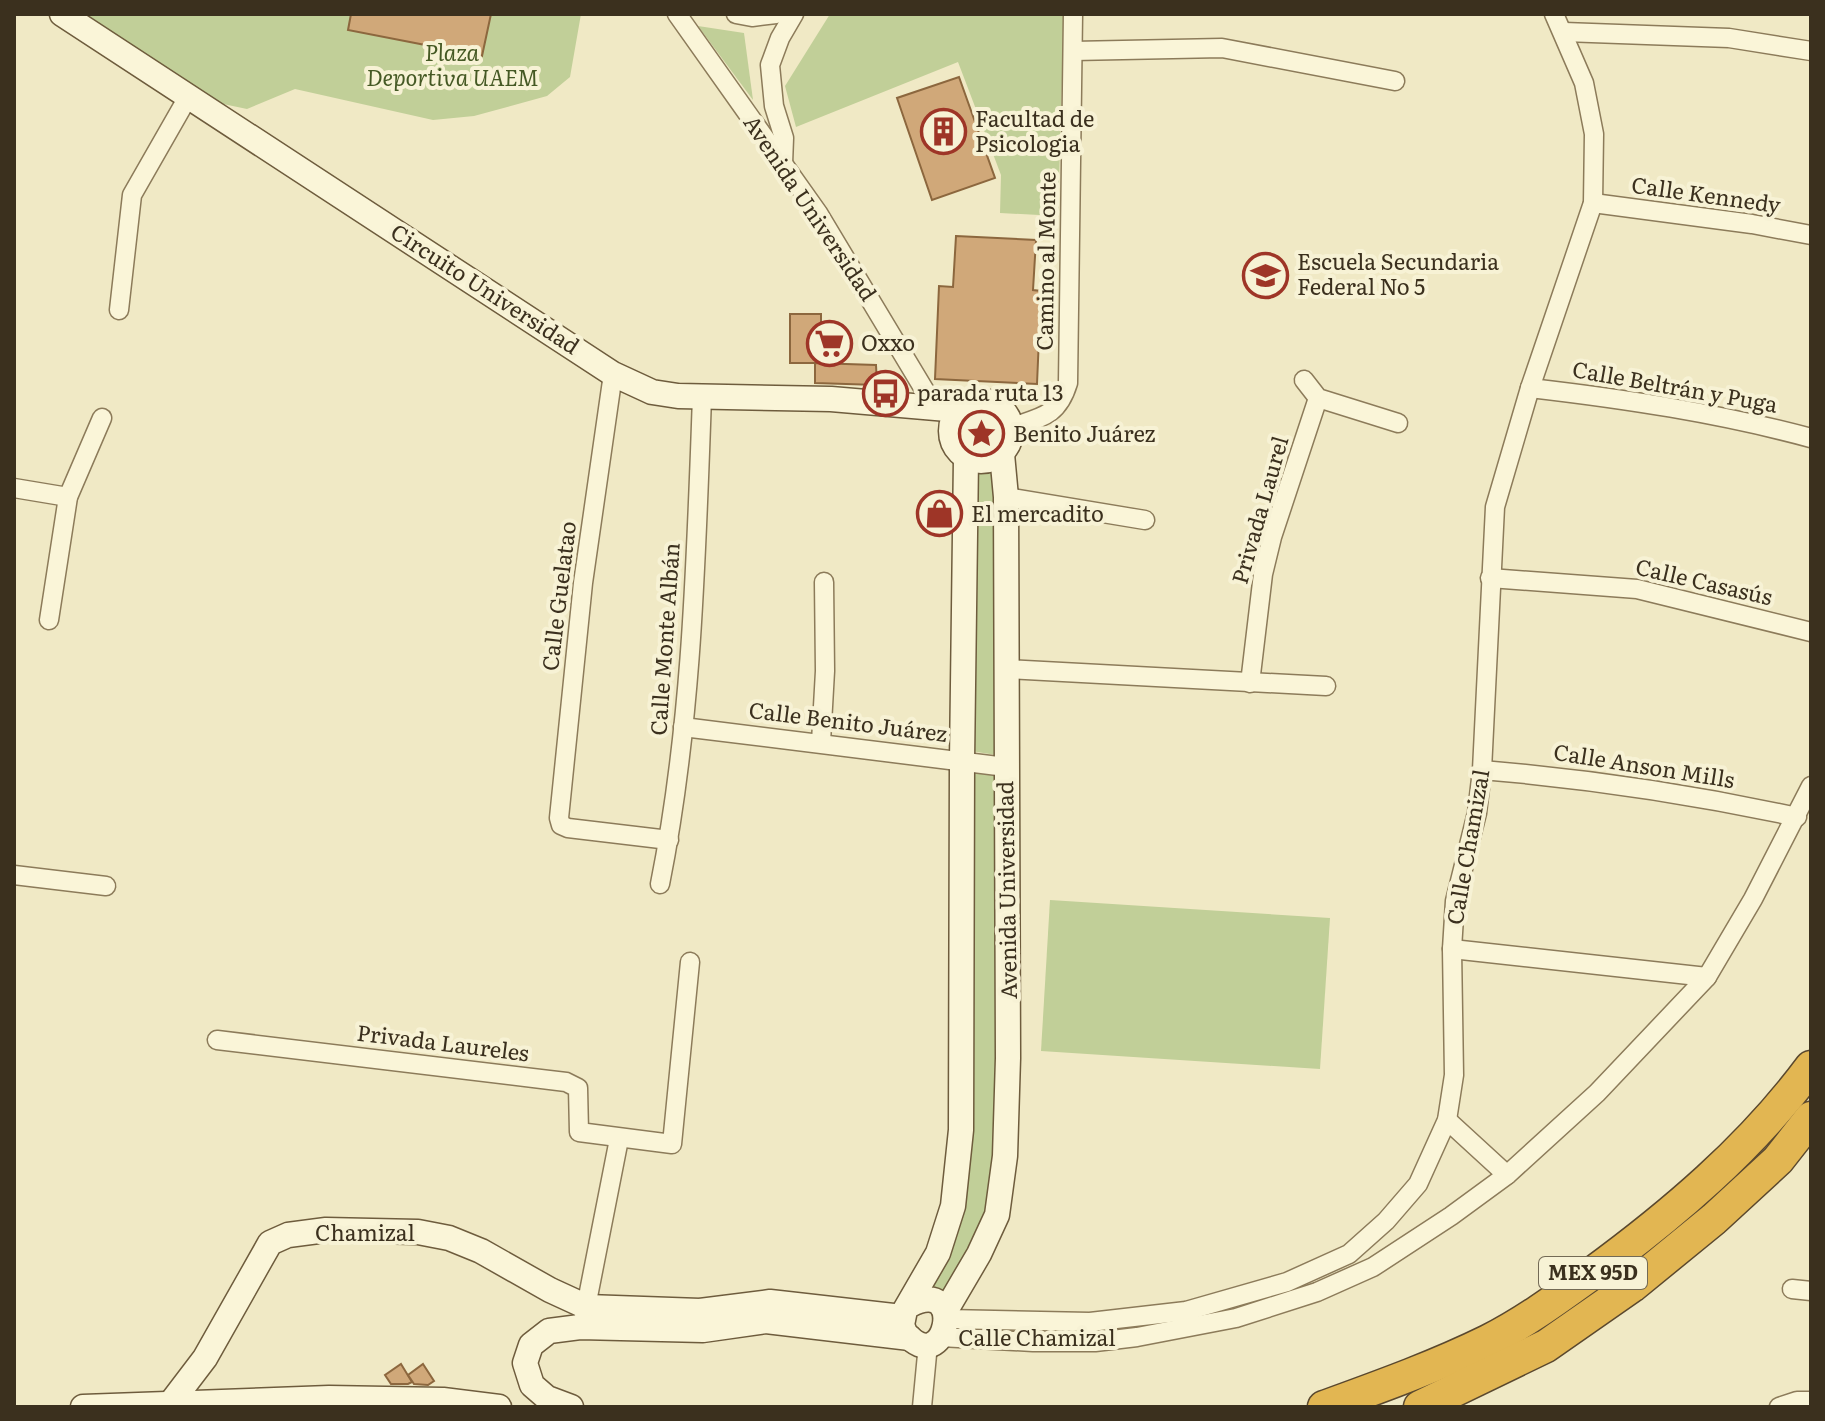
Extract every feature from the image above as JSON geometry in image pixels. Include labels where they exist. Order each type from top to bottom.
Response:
[{"type":"highway","name":"MEX 95D","points":[[1324,1407],[1489,1340],[1558,1298],[1645,1235],[1726,1163],[1781,1107],[1811,1067]]},
{"type":"highway","name":"MEX 95D","points":[[1420,1407],[1546,1346],[1632,1286],[1714,1219],[1778,1160],[1811,1118]]},
{"type":"street","name":"Circuito Universidad","points":[[62,14],[613,374],[652,392],[702,397],[831,399],[959,410]]},
{"type":"street","name":"Avenida Universidad","points":[[677,14],[818,213],[934,406]]},
{"type":"street","points":[[736,14],[752,17],[776,14]]},
{"type":"street","points":[[783,164],[784,138],[774,106],[770,65],[780,38],[794,14]]},
{"type":"street","name":"Camino al Monte","points":[[1012,427],[1049,414],[1063,401],[1068,383],[1073,14]]},
{"type":"street","name":"Calle Chamizal","points":[[571,1407],[547,1398],[532,1385],[525,1363],[531,1345],[549,1331],[584,1317],[703,1330],[766,1321],[926,1325],[1090,1322],[1186,1311],[1287,1282],[1349,1254],[1386,1221],[1418,1184],[1447,1120],[1454,1075],[1452,949],[1455,901],[1477,813],[1482,770],[1495,507],[1530,388],[1593,203],[1594,134],[1584,83],[1554,14]]},
{"type":"street","points":[[1564,32],[1729,38],[1811,51]]},
{"type":"street","points":[[1073,51],[1222,48],[1395,81]]},
{"type":"street","points":[[119,310],[132,195],[188,97]]},
{"type":"street","name":"Calle Kennedy","points":[[1593,203],[1811,235]]},
{"type":"street","name":"Calle Guelatao","points":[[613,374],[583,583],[559,818],[561,825],[568,828],[669,840]]},
{"type":"street","points":[[1304,380],[1318,398],[1398,423]]},
{"type":"street","name":"Calle Beltrán y Puga","points":[[1530,388],[1631,400],[1761,424],[1811,438]]},
{"type":"street","name":"Calle Monte Albán","points":[[660,884],[669,840],[683,727],[695,573],[702,397]]},
{"type":"street","name":"Privada Laurel","points":[[1250,683],[1263,574],[1272,537],[1318,398]]},
{"type":"street","points":[[976,401],[995,404],[1003,410],[1012,427],[1011,437],[1002,454],[985,462],[966,458],[955,448],[951,436],[952,422],[959,410],[976,401]]},
{"type":"street","points":[[49,620],[68,497],[102,418]]},
{"type":"street","name":"Avenida Universidad","points":[[926,1325],[979,1254],[997,1215],[1005,1156],[1008,1058],[1006,497],[1002,454]]},
{"type":"street","name":"Avenida Universidad","points":[[926,1325],[938,1253],[953,1206],[961,1130],[966,458]]},
{"type":"street","points":[[14,488],[68,497]]},
{"type":"street","points":[[1006,497],[1145,520]]},
{"type":"street","name":"Calle Casasús","points":[[1490,578],[1637,589],[1811,632]]},
{"type":"street","points":[[821,742],[825,671],[824,582]]},
{"type":"street","points":[[1005,669],[1326,686]]},
{"type":"street","name":"Calle Benito Juárez","points":[[683,727],[1006,767]]},
{"type":"street","name":"Calle Anson Mills","points":[[1482,770],[1614,782],[1797,817]]},
{"type":"street","name":"Calle Chamizal","points":[[926,1325],[1020,1342],[1095,1342],[1137,1337],[1236,1318],[1317,1292],[1373,1267],[1507,1175],[1597,1093],[1707,977],[1753,899],[1811,786]]},
{"type":"street","points":[[14,875],[106,886]]},
{"type":"street","points":[[1452,949],[1707,977]]},
{"type":"street","points":[[584,1317],[619,1139],[672,1144],[690,962]]},
{"type":"street","name":"Privada Laureles","points":[[217,1040],[566,1082],[578,1088],[580,1095],[579,1132],[619,1139]]},
{"type":"street","points":[[1447,1120],[1507,1175]]},
{"type":"street","name":"Chamizal","points":[[170,1404],[205,1358],[270,1243],[288,1235],[342,1230],[418,1232],[449,1238],[481,1251],[550,1290],[584,1317]]},
{"type":"street","points":[[1792,1289],[1811,1291]]},
{"type":"street","points":[[922,1407],[926,1325]]},
{"type":"street","points":[[83,1407],[329,1398],[443,1400],[499,1407]]},
{"type":"street","points":[[1779,1407],[1797,1401],[1811,1401]]},
{"type":"green space","name":"Plaza Deportiva UAEM","points":[[78,14],[581,14],[570,77],[547,96],[474,116],[433,120],[295,89],[247,109],[209,101]]},
{"type":"green space","points":[[830,14],[1064,14],[1058,216],[1000,213],[1001,175],[958,62],[796,127],[785,86]]},
{"type":"green space","points":[[698,26],[744,33],[753,100]]},
{"type":"green space","points":[[971,469],[997,469],[996,755],[971,751]]},
{"type":"green space","points":[[970,768],[1001,774],[1000,1132],[989,1217],[945,1298],[926,1288],[959,1214]]},
{"type":"green space","points":[[1050,900],[1330,918],[1320,1069],[1041,1051]]},
{"type":"building","points":[[351,14],[491,14],[482,56],[348,30]]},
{"type":"building","name":"Facultad de Psicologia","points":[[959,77],[995,178],[932,200],[897,98]]},
{"type":"building","points":[[956,236],[1036,240],[1033,290],[1041,291],[1037,384],[935,379],[939,286],[953,287]]},
{"type":"building","points":[[790,314],[821,314],[821,363],[790,363]]},
{"type":"building","points":[[815,363],[876,365],[877,385],[815,383]]},
{"type":"building","points":[[401,1364],[412,1382],[391,1384],[385,1375]]},
{"type":"building","points":[[423,1364],[434,1381],[428,1385],[414,1384],[408,1375]]},
{"type":"place","name":"Facultad de Psicologia","points":[[944,132]]},
{"type":"place","name":"Escuela Secundaria Federal No 5","points":[[1266,275]]},
{"type":"place","name":"Oxxo","points":[[830,343]]},
{"type":"place","name":"parada ruta 13","points":[[886,393]]},
{"type":"place","name":"Benito Juárez","points":[[982,434]]},
{"type":"place","name":"El mercadito","points":[[940,514]]}]
